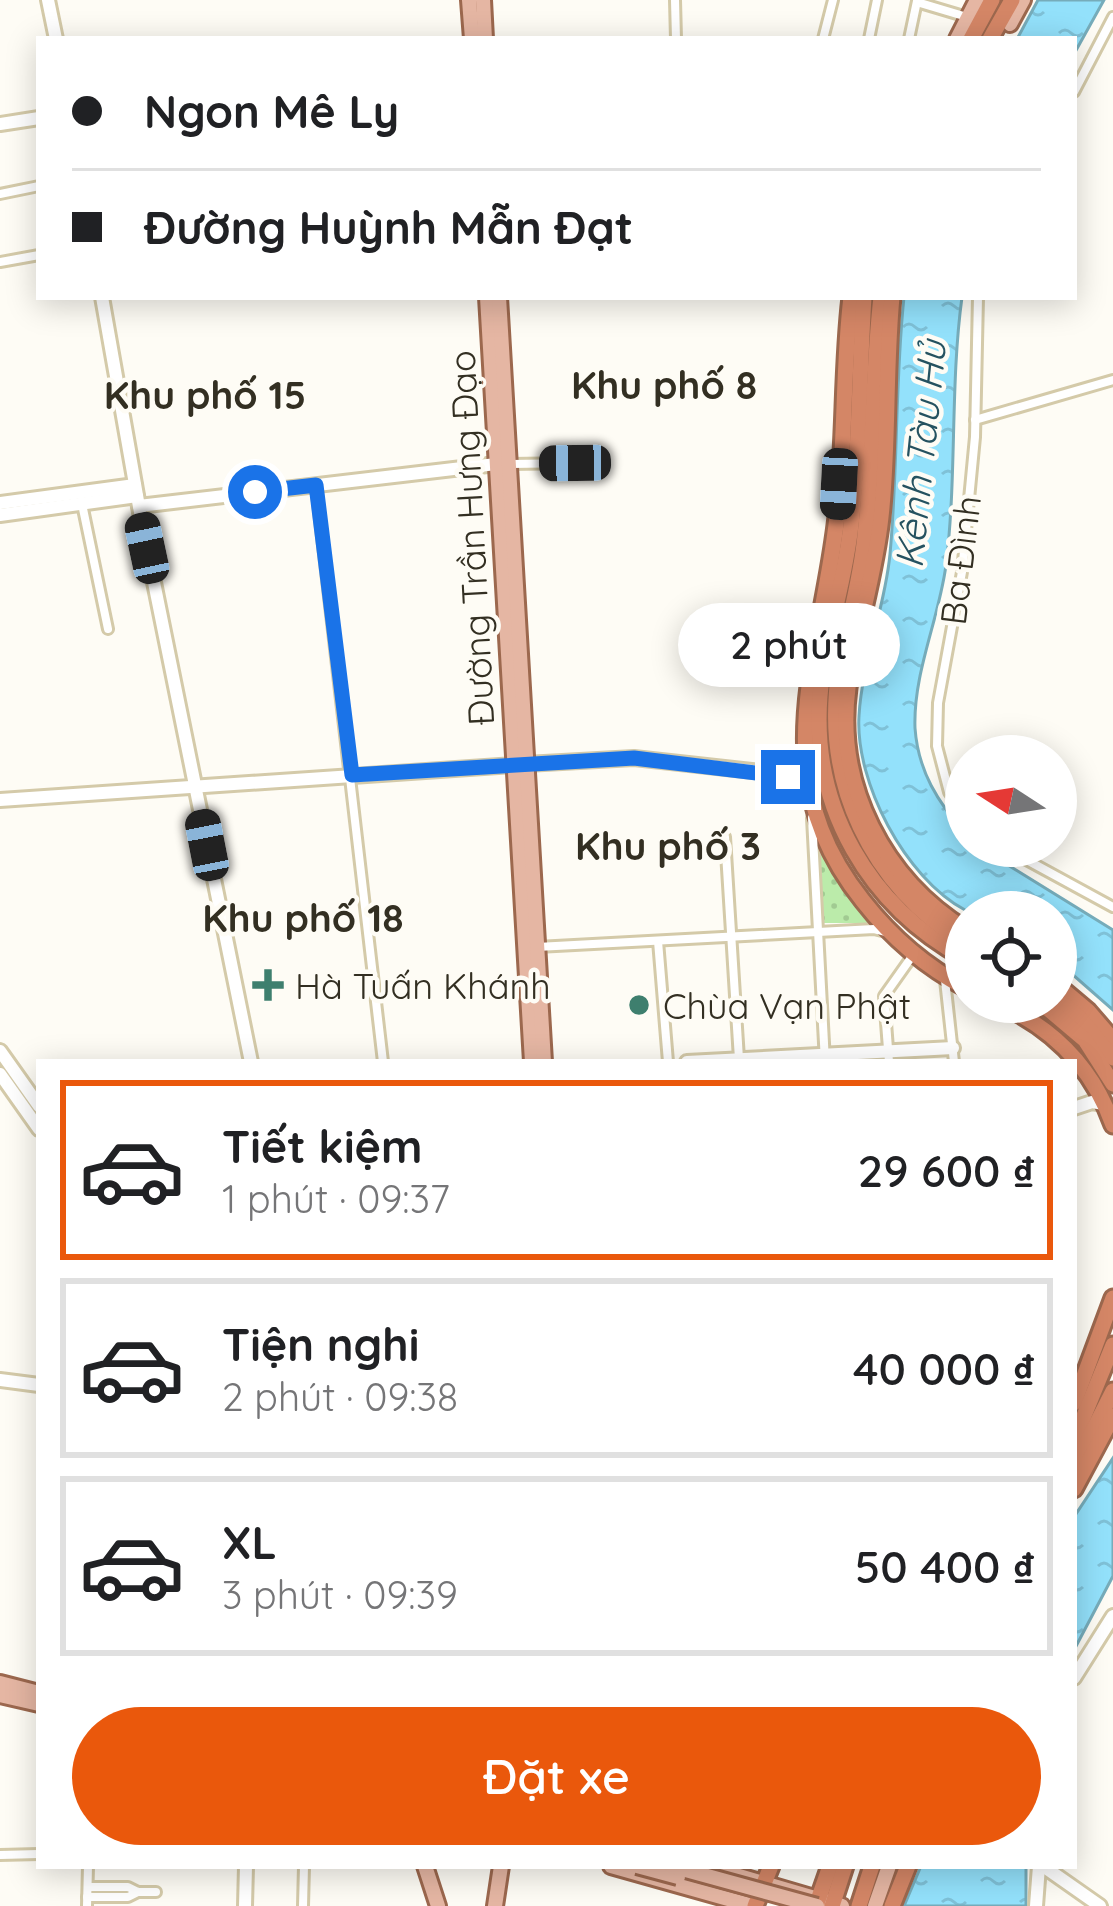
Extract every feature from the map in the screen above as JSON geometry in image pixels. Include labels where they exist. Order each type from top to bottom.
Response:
[{"type":"highway","points":[[973,36],[992,0]]},
{"type":"highway","points":[[992,36],[1012,0]]},
{"type":"highway","points":[[851,300],[837,518],[807,685],[811,800],[820,836],[831,856],[893,935],[945,978]]},
{"type":"highway","points":[[864,300],[852,522],[820,692],[839,774],[861,834],[885,873],[945,929]]},
{"type":"highway","points":[[881,300],[864,550],[837,692],[843,834],[865,873],[920,930],[945,946]]},
{"type":"highway","points":[[892,300],[881,514],[848,689],[839,774],[894,866],[945,915]]},
{"type":"highway","points":[[808,777],[839,774]]},
{"type":"highway","points":[[1077,1002],[1113,1040]]},
{"type":"highway","points":[[1077,1017],[1113,1058]]},
{"type":"highway","points":[[1034,1023],[1048,1030],[1075,1059]]},
{"type":"highway","points":[[1065,1023],[1085,1040],[1113,1125]]},
{"type":"highway","points":[[1077,1062],[1102,1096]]},
{"type":"highway","points":[[1077,1456],[1113,1298]]},
{"type":"highway","points":[[1077,1432],[1111,1352]]},
{"type":"highway","points":[[1077,1483],[1113,1416]]},
{"type":"highway","points":[[826,1904],[830,1869]]},
{"type":"highway","points":[[826,1904],[844,1869]]},
{"type":"highway","points":[[859,1906],[871,1869]]},
{"type":"highway","points":[[892,1906],[907,1869]]},
{"type":"highway","points":[[754,1906],[768,1874]]},
{"type":"main road","points":[[469,0],[484,36]]},
{"type":"main road","points":[[473,36],[483,0]]},
{"type":"main road","points":[[959,36],[977,0]]},
{"type":"main road","points":[[1006,31],[1023,0]]},
{"type":"main road","name":"Đường Trần Hưng Đạo","points":[[488,300],[494,327],[513,632],[531,948],[532,1059]]},
{"type":"main road","name":"Đường Trần Hưng Đạo","points":[[494,327],[498,300]]},
{"type":"main road","name":"Đường Trần Hưng Đạo","points":[[531,948],[544,1059]]},
{"type":"main road","points":[[0,1683],[36,1692]]},
{"type":"main road","points":[[0,1694],[36,1703]]},
{"type":"main road","points":[[426,1869],[438,1906]]},
{"type":"main road","points":[[496,1906],[501,1869]]},
{"type":"main road","points":[[622,1869],[754,1906]]},
{"type":"main road","points":[[648,1869],[782,1906]]},
{"type":"main road","points":[[683,1869],[826,1904]]},
{"type":"main road","points":[[716,1869],[741,1876],[768,1874],[826,1904]]},
{"type":"main road","points":[[875,1906],[888,1869]]},
{"type":"main road","points":[[733,1900],[741,1876]]},
{"type":"street","points":[[48,0],[55,36]]},
{"type":"street","points":[[675,0],[676,36]]},
{"type":"street","points":[[824,36],[833,0]]},
{"type":"street","points":[[870,36],[878,0]]},
{"type":"street","points":[[910,36],[918,2],[968,18]]},
{"type":"street","points":[[1077,86],[1113,17]]},
{"type":"street","points":[[0,124],[36,118]]},
{"type":"street","points":[[0,194],[36,187]]},
{"type":"street","points":[[0,262],[36,256]]},
{"type":"street","points":[[102,300],[250,1059]]},
{"type":"street","name":"Ba Đình","points":[[945,777],[937,746],[938,704],[962,572],[975,420],[978,300]]},
{"type":"street","points":[[975,420],[1113,380]]},
{"type":"street","points":[[0,503],[316,485],[502,464],[575,463]]},
{"type":"street","points":[[316,485],[383,1059]]},
{"type":"street","points":[[0,515],[137,496]]},
{"type":"street","points":[[82,504],[109,629]]},
{"type":"street","points":[[0,800],[634,758],[808,777]]},
{"type":"street","points":[[811,800],[825,1058]]},
{"type":"street","points":[[725,837],[739,1059],[954,1055],[954,1023]]},
{"type":"street","points":[[1040,867],[1113,906]]},
{"type":"street","points":[[531,948],[874,929],[893,935]]},
{"type":"street","points":[[658,941],[668,1059]]},
{"type":"street","points":[[889,1057],[884,996],[913,955]]},
{"type":"street","points":[[0,1051],[36,1102]]},
{"type":"street","points":[[0,1074],[36,1125]]},
{"type":"street","points":[[0,1379],[36,1385]]},
{"type":"street","points":[[1077,1673],[1113,1616]]},
{"type":"street","points":[[0,1855],[36,1854]]},
{"type":"street","points":[[245,1906],[246,1869]]},
{"type":"street","points":[[303,1906],[304,1869]]},
{"type":"street","points":[[1036,1906],[1041,1869]]},
{"type":"street","points":[[1045,1869],[1100,1906]]},
{"type":"street","points":[[87,1897],[156,1892]]},
{"type":"green space","points":[[817,840],[877,923],[823,923]]},
{"type":"water","points":[[1038,0],[1104,0],[1077,49],[1077,36],[1019,36]]},
{"type":"water","name":"Kênh Tàu Hủ","points":[[904,300],[962,300],[946,565],[922,666],[915,728],[925,772],[945,807],[945,867],[1011,867],[1050,891],[945,891],[945,896],[904,852],[875,798],[865,770],[859,716],[890,554]]},
{"type":"water","name":"Kênh Tàu Hủ","points":[[1077,908],[1113,930],[1113,1010],[1077,978]]},
{"type":"water","points":[[1113,1458],[1113,1576],[1077,1644],[1077,1512]]},
{"type":"water","points":[[920,1869],[1026,1869],[1026,1906],[904,1906]]},
{"type":"place","name":"Hà Tuấn Khánh","points":[[268,985]]},
{"type":"place","name":"Chùa Vạn Phật","points":[[639,1005]]},
{"type":"district","name":"Khu phố 8","points":[[664,384]]},
{"type":"district","name":"Khu phố 15","points":[[205,394]]},
{"type":"district","name":"Khu phố 3","points":[[668,845]]},
{"type":"district","name":"Khu phố 18","points":[[303,917]]},
{"type":"route","points":[[255,492],[316,485],[352,775],[634,758],[788,777]]}]
